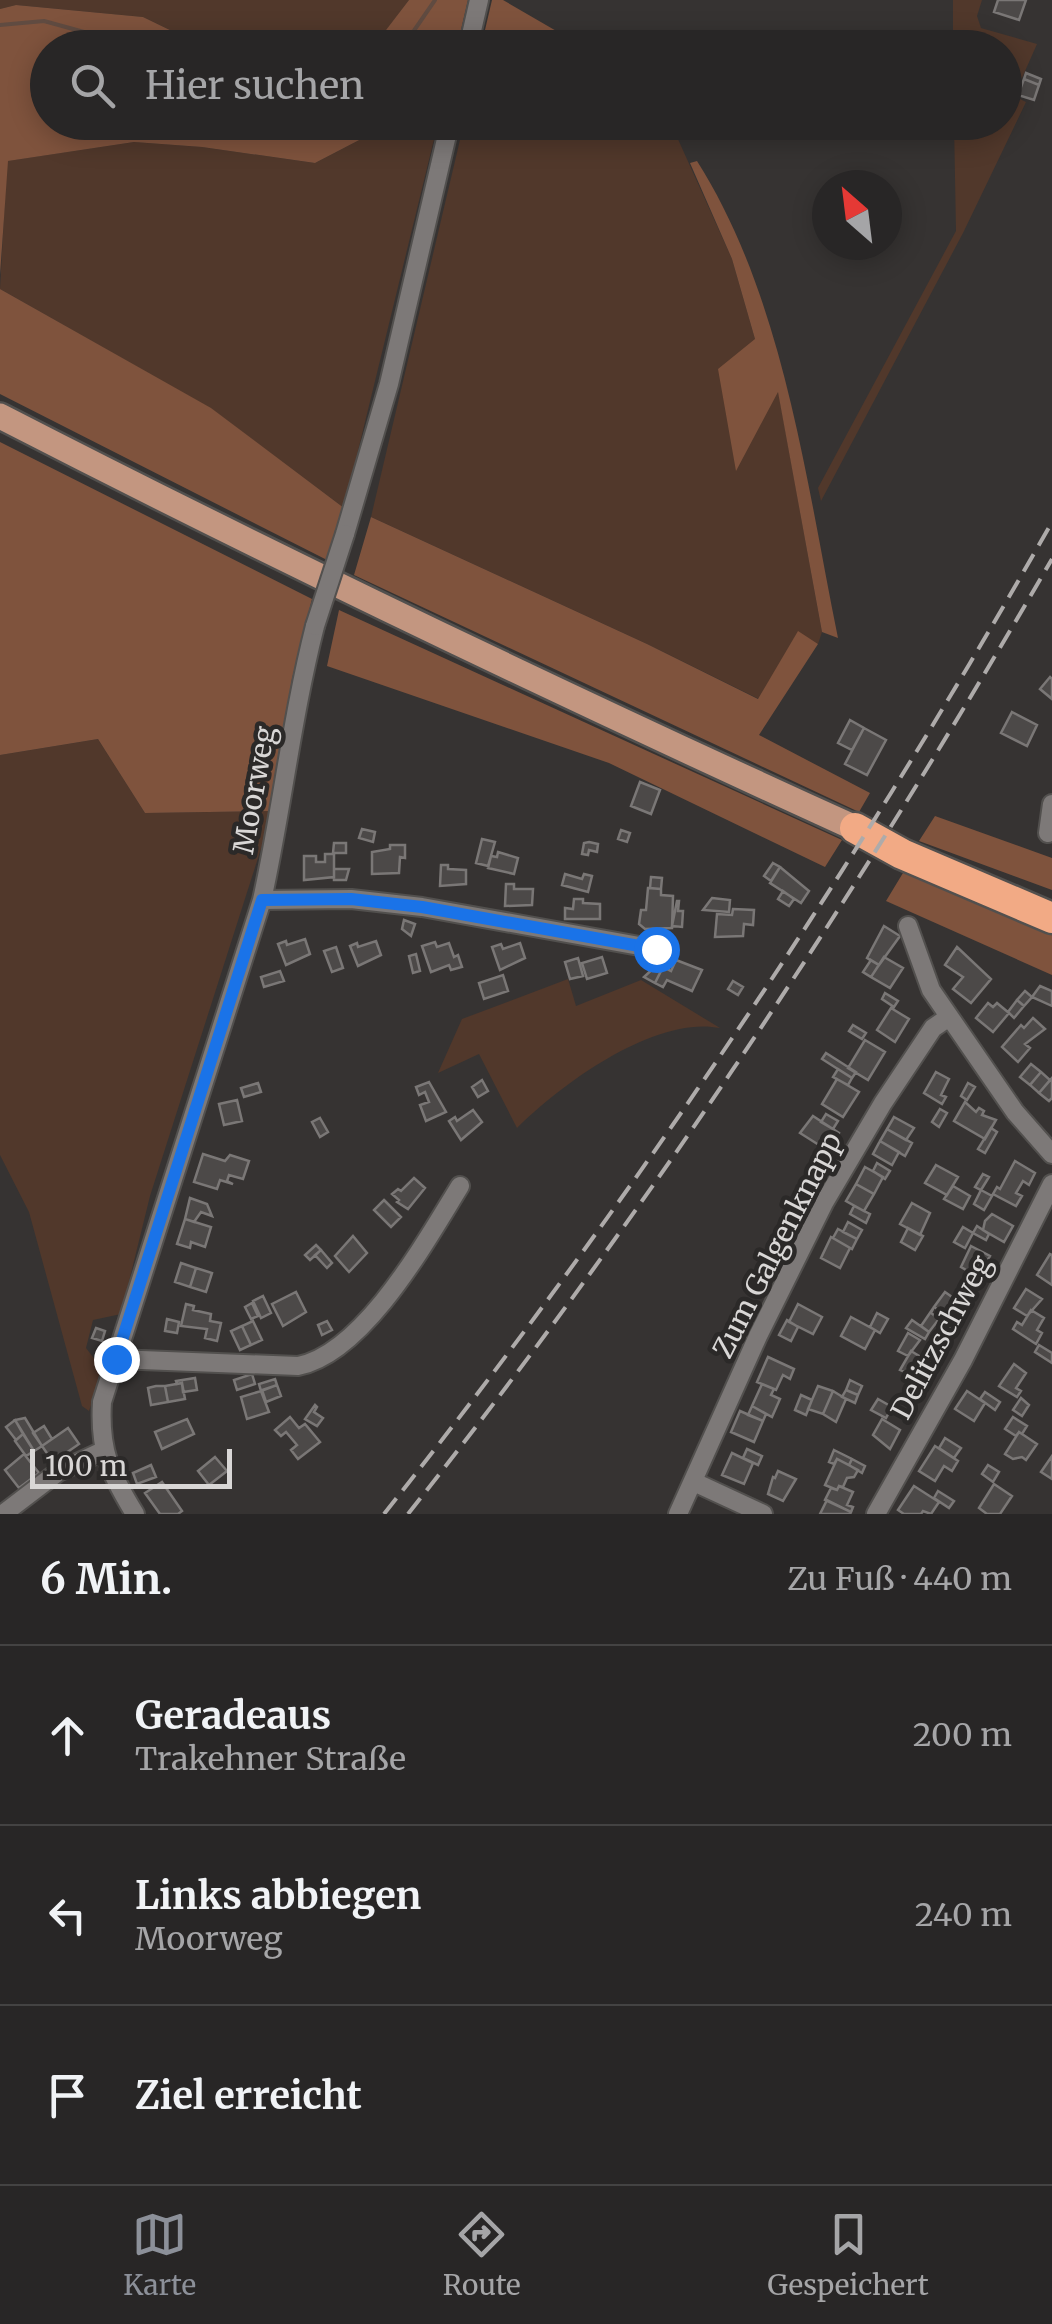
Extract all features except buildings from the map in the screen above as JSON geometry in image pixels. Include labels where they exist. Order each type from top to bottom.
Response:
[{"type":"highway","points":[[855,828],[1052,901]]},
{"type":"highway","points":[[855,828],[902,854],[1052,918]]},
{"type":"main road","points":[[0,416],[219,528],[585,706],[855,828]]},
{"type":"street","points":[[472,30],[479,0]]},
{"type":"street","name":"Moorweg","points":[[136,1514],[103,1451],[102,1402],[262,900],[280,816],[296,708],[315,626],[389,384],[446,140]]},
{"type":"street","points":[[1048,833],[1052,806]]},
{"type":"street","points":[[262,900],[351,899],[422,907],[656,949]]},
{"type":"street","points":[[908,926],[930,990],[1016,1112],[1052,1154]]},
{"type":"street","name":"Zum Galgenknapp","points":[[678,1514],[758,1336],[824,1204],[883,1103],[933,1028],[949,1016]]},
{"type":"street","name":"Delitzschweg","points":[[876,1514],[963,1360],[1052,1184]]},
{"type":"street","points":[[116,1359],[298,1366],[315,1363],[336,1350],[398,1282],[460,1186]]},
{"type":"street","points":[[4,1514],[58,1472],[103,1451]]},
{"type":"street","points":[[694,1482],[763,1514]]},
{"type":"shaded area","points":[[0,0],[409,0],[386,30],[170,30],[143,17],[16,5],[0,9]]},
{"type":"shaded area","points":[[409,0],[468,0],[461,30],[386,30]]},
{"type":"shaded area","points":[[492,0],[503,0],[555,30],[485,30]]},
{"type":"shaded area","points":[[953,0],[982,0],[977,16],[981,28],[988,30],[953,30]]},
{"type":"shaded area","points":[[16,5],[143,17],[170,30],[30,30],[30,140],[359,140],[315,163],[134,142],[8,161],[0,275],[0,9]]},
{"type":"shaded area","points":[[1022,40],[1037,44],[1022,78]]},
{"type":"shaded area","points":[[359,140],[434,140],[344,508],[210,408],[0,289],[7,161],[134,142],[315,163]]},
{"type":"shaded area","points":[[460,140],[678,140],[732,259],[755,339],[736,469],[778,390],[822,632],[818,644],[798,632],[759,699],[371,517]]},
{"type":"shaded area","points":[[954,140],[1008,140],[963,233],[821,501],[818,488],[956,231]]},
{"type":"shaded area","points":[[697,161],[727,214],[771,331],[802,454],[838,638],[822,632],[778,392],[736,471],[718,369],[755,339],[732,259],[690,163]]},
{"type":"shaded area","points":[[0,289],[211,408],[344,508],[327,560],[0,394]]},
{"type":"shaded area","points":[[0,442],[312,599],[292,679],[273,811],[145,813],[98,739],[0,755]]},
{"type":"shaded area","points":[[371,517],[758,699],[798,631],[818,644],[759,735],[870,793],[859,812],[354,575]]},
{"type":"shaded area","points":[[339,610],[842,840],[825,867],[609,763],[327,666]]},
{"type":"shaded area","points":[[98,739],[145,813],[273,811],[150,1196],[121,1314],[93,1320],[86,1348],[103,1370],[89,1411],[82,1406],[29,1212],[0,1155],[0,755]]},
{"type":"shaded area","points":[[935,816],[1052,858],[1052,890],[919,841]]},
{"type":"shaded area","points":[[906,868],[1052,933],[1052,975],[886,901]]},
{"type":"shaded area","points":[[568,979],[576,1006],[641,980],[720,1028],[694,1027],[639,1042],[583,1074],[517,1128],[479,1054],[438,1073],[462,1019]]},
{"type":"waterway","points":[[414,30],[435,0]]},
{"type":"waterway","points":[[0,25],[44,21],[77,30]]},
{"type":"railway","points":[[384,1514],[565,1276],[737,1031],[899,779],[1052,522]]},
{"type":"railway","points":[[408,1514],[582,1284],[747,1048],[904,806],[1052,559]]},
{"type":"route","points":[[116,1359],[262,900],[351,899],[422,907],[656,949]]}]
